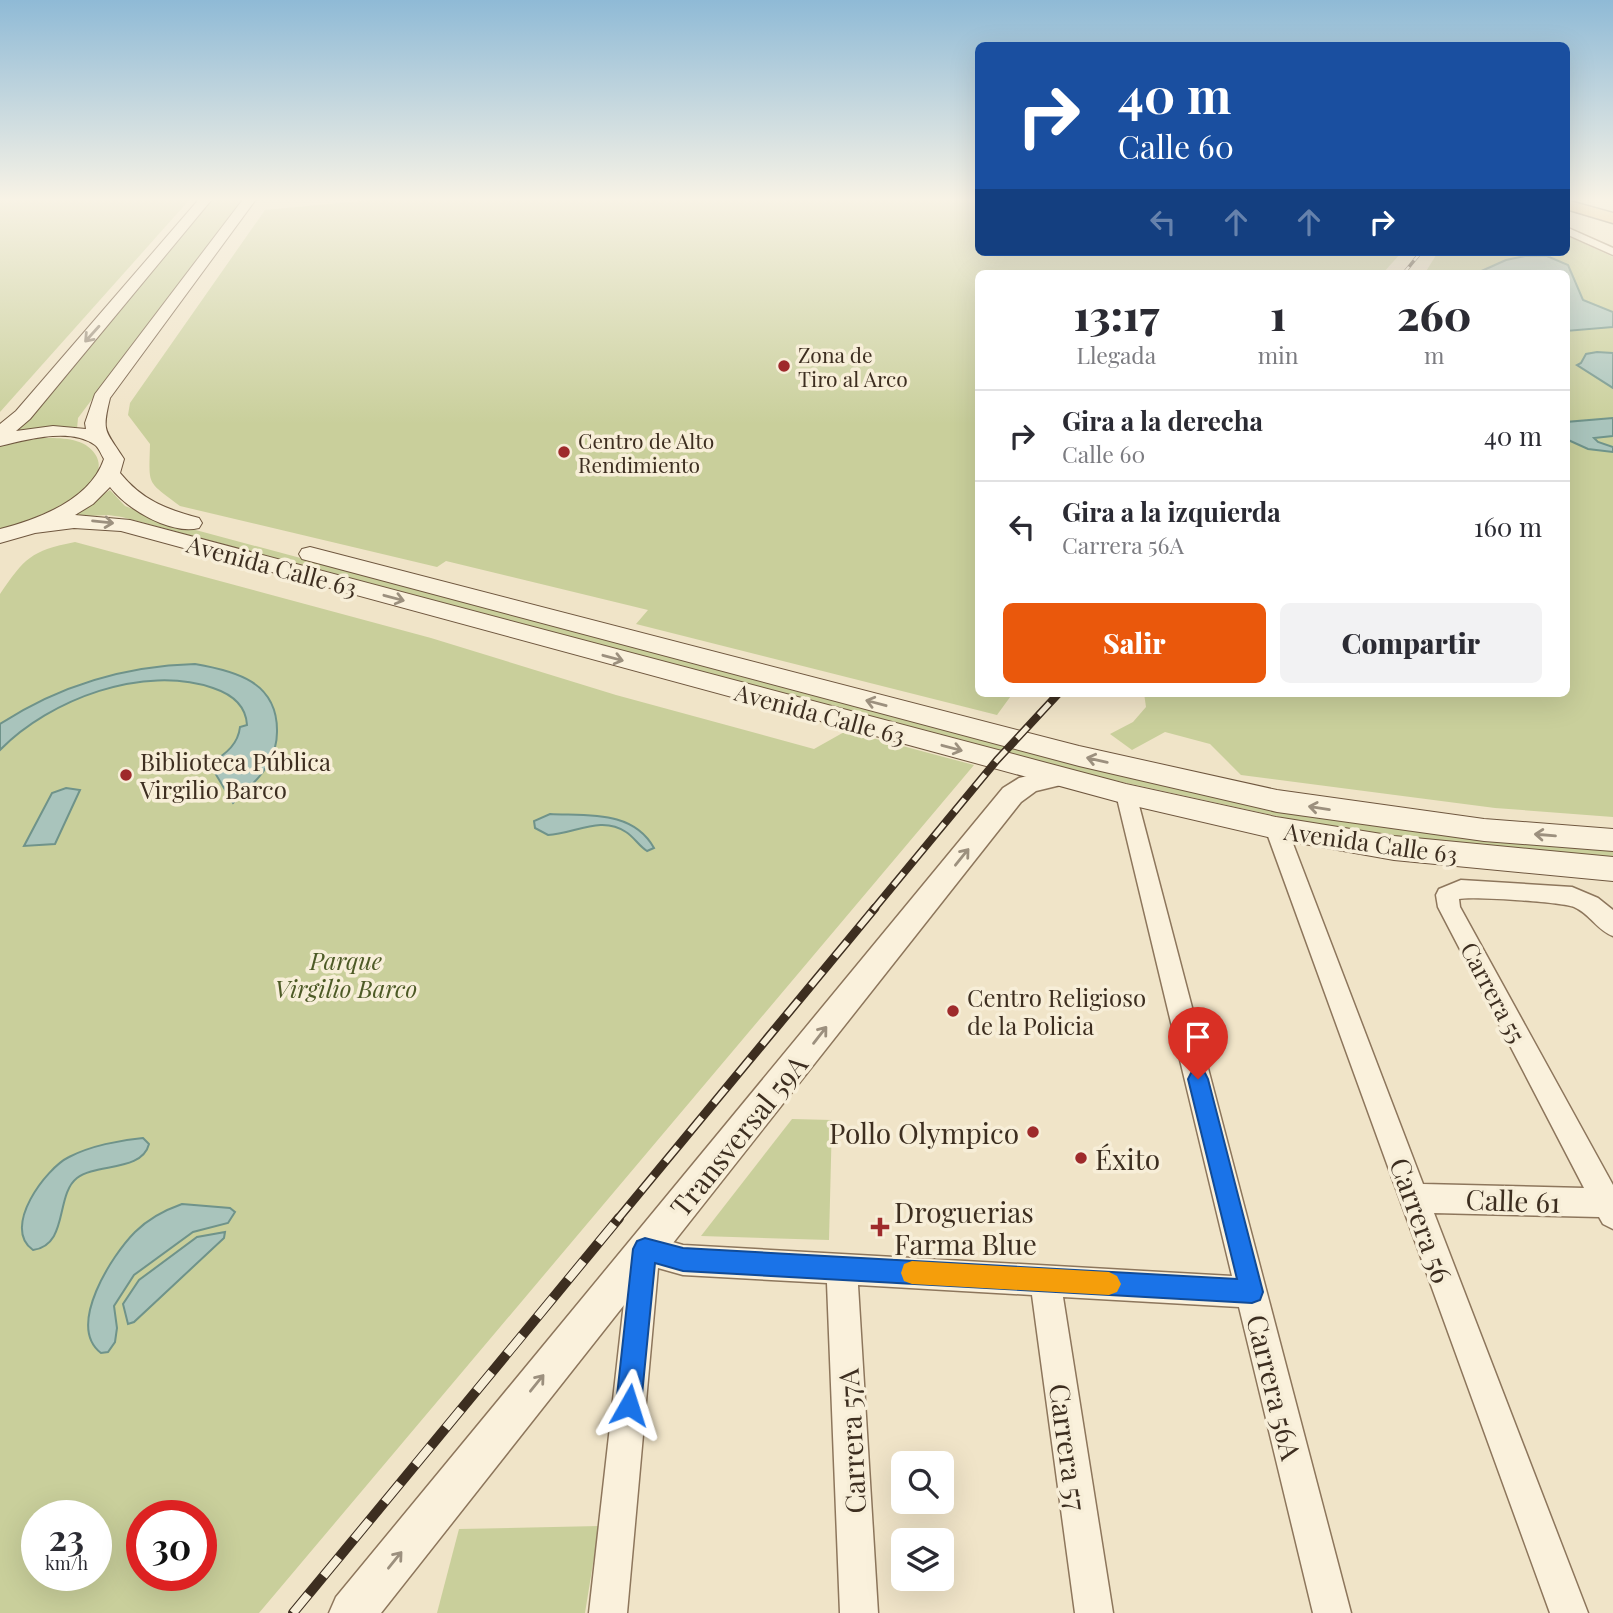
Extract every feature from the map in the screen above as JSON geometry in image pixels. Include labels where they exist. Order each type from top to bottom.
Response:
[{"type":"main road","points":[[0,434],[23,415],[143,273]]},
{"type":"main road","points":[[97,438],[93,423],[101,398],[195,273]]},
{"type":"main road","points":[[0,440],[47,432],[80,433],[97,438],[112,453],[110,474],[68,510],[13,534]]},
{"type":"main road","name":"Avenida Calle 63","points":[[110,474],[132,501],[174,518],[1079,756],[1277,801],[1365,815],[1484,830],[1613,840]]},
{"type":"main road","name":"Avenida Calle 63","points":[[13,534],[74,521],[122,525],[1126,794],[1276,828],[1395,848],[1613,869]]},
{"type":"street","name":"Transversal 59A","points":[[352,1613],[1012,795],[1028,783],[1060,777]]},
{"type":"street","name":"Carrera 56A","points":[[1126,794],[1332,1613]]},
{"type":"street","name":"Carrera 56","points":[[1276,828],[1569,1613]]},
{"type":"street","name":"Carrera 55","points":[[1611,1207],[1448,907],[1447,895],[1461,889],[1572,896],[1588,902],[1605,914],[1613,927]]},
{"type":"street","name":"Calle 61","points":[[1414,1198],[1611,1207]]},
{"type":"street","points":[[608,1613],[645,1249],[683,1259],[1252,1292]]},
{"type":"street","name":"Carrera 57A","points":[[842,1269],[859,1613]]},
{"type":"street","name":"Carrera 57","points":[[1045,1280],[1094,1613]]},
{"type":"green space","points":[[0,273],[124,273],[0,412]]},
{"type":"green space","points":[[150,273],[187,273],[78,418],[77,429],[53,427],[9,433],[80,356]]},
{"type":"green space","name":"Centro de Alto Rendimiento","points":[[221,273],[975,273],[975,697],[1010,697],[997,715],[636,624],[648,610],[446,561],[437,567],[180,506],[152,481],[149,468],[150,444],[128,415],[130,403]]},
{"type":"green space","points":[[1570,273],[1613,273],[1613,817],[1495,808],[1241,775],[1210,744],[1165,732],[1132,750],[1110,734],[1133,722],[1146,707],[1145,697],[1570,697]]},
{"type":"green space","points":[[41,438],[71,440],[84,444],[95,454],[99,467],[93,480],[64,503],[0,531],[0,445]]},
{"type":"green space","points":[[110,490],[125,506],[166,522],[807,694],[1150,782],[1354,823],[1496,840],[1613,849],[1613,860],[1427,842],[1304,822],[1095,776],[122,517],[69,517]]},
{"type":"green space","name":"Parque Virgilio Barco","points":[[75,542],[431,638],[616,695],[814,749],[846,731],[974,765],[259,1613],[0,1613],[0,594],[23,564],[48,549]]},
{"type":"green space","points":[[792,1119],[832,1120],[829,1240],[701,1236]]},
{"type":"green space","points":[[599,1526],[585,1613],[437,1613],[459,1529]]},
{"type":"water","points":[[1570,273],[1583,300],[1613,312],[1613,327],[1570,331]]},
{"type":"water","points":[[1613,353],[1613,388],[1577,365],[1586,354]]},
{"type":"water","points":[[1613,418],[1613,436],[1594,438],[1613,447],[1613,452],[1588,449],[1570,441],[1570,422]]},
{"type":"water","points":[[195,664],[239,675],[252,682],[270,701],[275,715],[277,737],[271,758],[260,776],[233,803],[209,763],[229,749],[240,727],[247,725],[246,718],[236,701],[213,688],[158,680],[99,691],[45,715],[0,750],[0,724],[46,698],[69,688],[117,674]]},
{"type":"water","points":[[66,788],[80,790],[55,844],[24,846],[52,793]]},
{"type":"water","points":[[550,814],[594,816],[622,821],[645,836],[654,848],[647,851],[626,832],[607,825],[548,835],[535,828],[534,821]]},
{"type":"water","points":[[143,1138],[149,1144],[145,1153],[137,1159],[85,1173],[77,1178],[70,1186],[52,1239],[33,1250],[24,1240],[24,1214],[30,1199],[49,1173],[69,1157],[86,1150]]},
{"type":"water","points":[[182,1204],[230,1208],[235,1212],[228,1223],[193,1232],[134,1275],[114,1306],[117,1328],[115,1342],[108,1352],[101,1353],[91,1341],[88,1326],[90,1309],[105,1273],[140,1227],[157,1215]]},
{"type":"water","points":[[225,1232],[224,1238],[134,1322],[128,1324],[123,1304],[139,1280],[197,1237]]},
{"type":"railway","points":[[873,910],[997,760],[1055,697]]},
{"type":"railway","points":[[617,1220],[875,908]]},
{"type":"railway","points":[[293,1613],[619,1218]]},
{"type":"slow traffic","points":[[912,1273],[1109,1284]]},
{"type":"place","name":"Zona de Tiro al Arco","points":[[784,366]]},
{"type":"place","name":"Centro de Alto Rendimiento","points":[[564,452]]},
{"type":"place","name":"Biblioteca Pública Virgilio Barco","points":[[126,775]]},
{"type":"place","name":"Centro Religioso de la Policia","points":[[953,1011]]},
{"type":"place","name":"Pollo Olympico","points":[[1033,1132]]},
{"type":"place","name":"Éxito","points":[[1081,1158]]},
{"type":"place","name":"Droguerias Farma Blue","points":[[880,1227]]},
{"type":"route","points":[[629,1405],[645,1249],[683,1259],[1252,1292],[1198,1079]]}]
